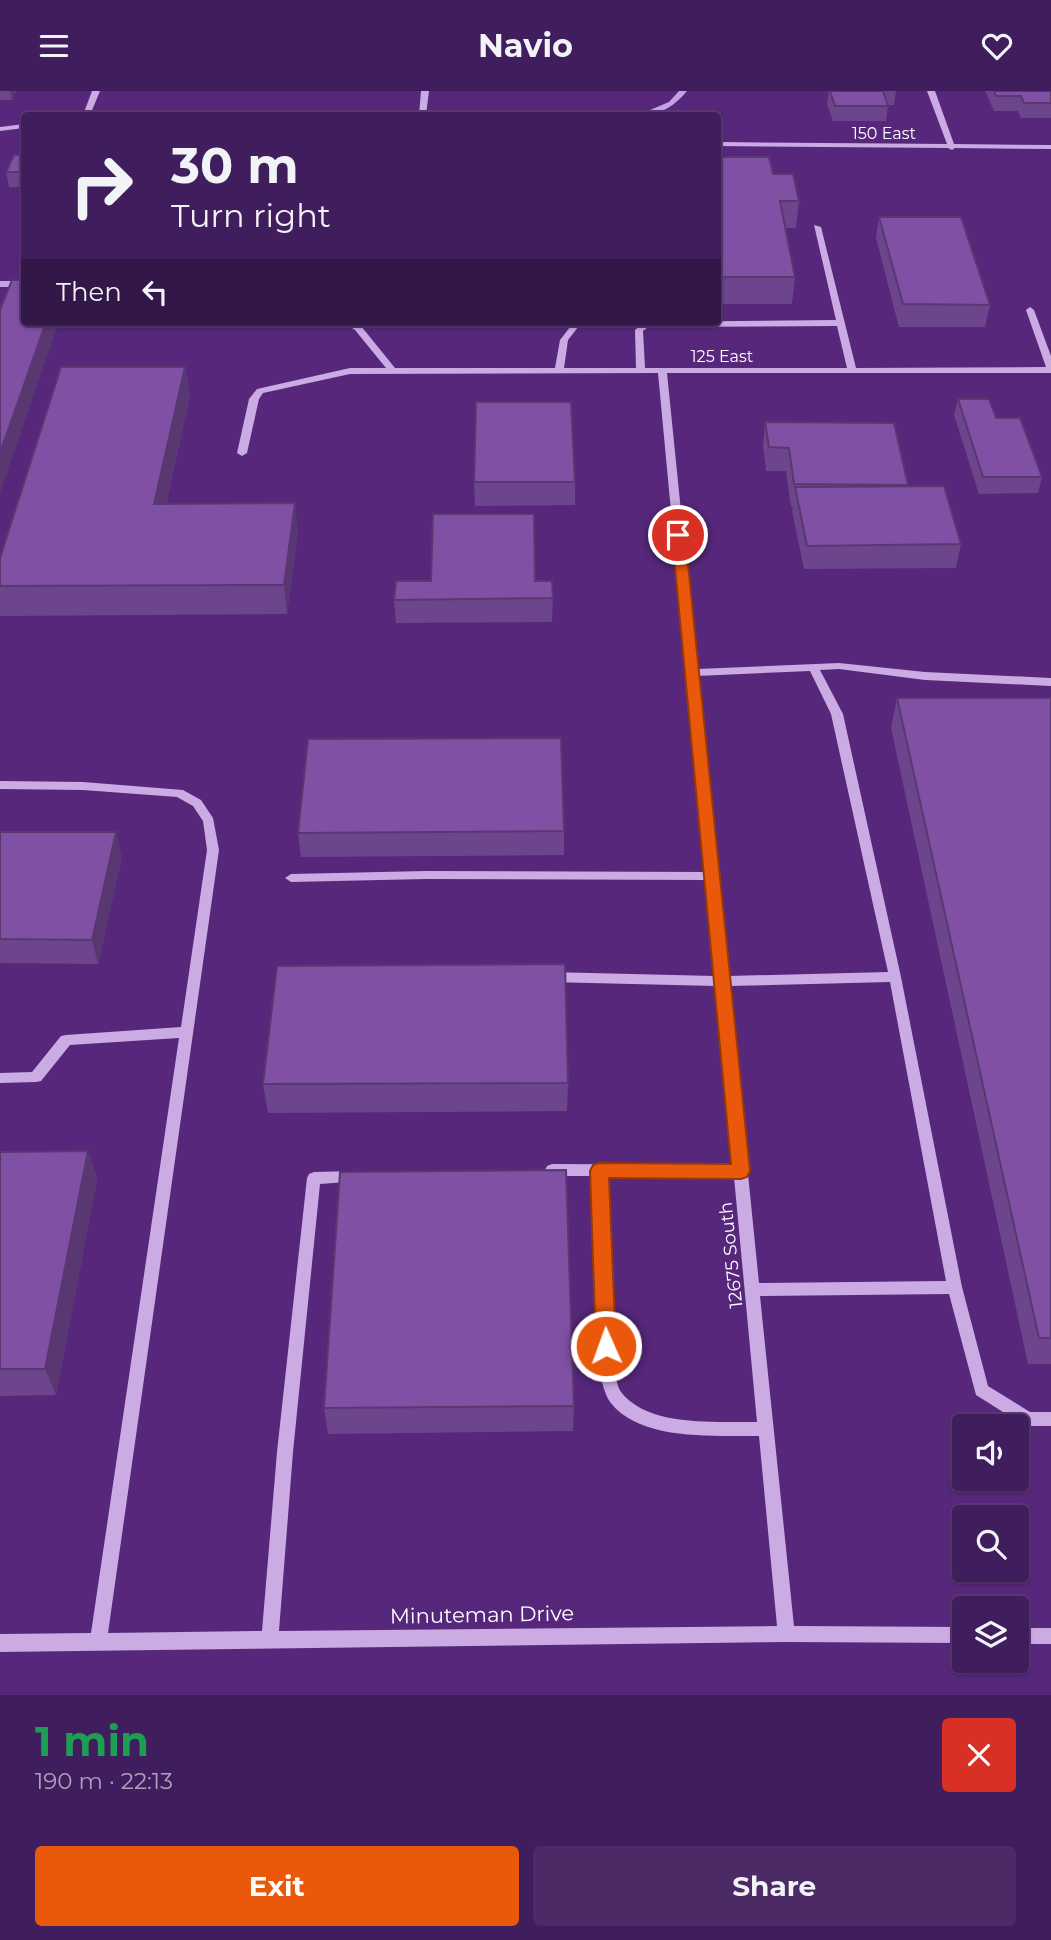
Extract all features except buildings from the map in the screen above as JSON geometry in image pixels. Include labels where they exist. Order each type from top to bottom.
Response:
[{"type":"street","points":[[87,112],[96,91]]},
{"type":"street","points":[[424,112],[425,91]]},
{"type":"street","points":[[931,91],[951,148]]},
{"type":"street","points":[[0,129],[21,127]]},
{"type":"street","name":"150 East","points":[[721,144],[1051,147]]},
{"type":"street","points":[[817,227],[852,370]]},
{"type":"street","points":[[1030,310],[1051,369]]},
{"type":"street","points":[[721,324],[841,323]]},
{"type":"street","points":[[354,326],[392,370]]},
{"type":"street","points":[[559,370],[564,339],[575,326]]},
{"type":"street","points":[[641,370],[639,330],[644,326]]},
{"type":"street","name":"125 East","points":[[392,370],[1051,369]]},
{"type":"street","points":[[242,453],[254,399],[260,391],[350,371],[392,370]]},
{"type":"street","name":"12675 South","points":[[662,370],[786,1634]]},
{"type":"street","points":[[692,673],[839,666],[925,676],[1051,682]]},
{"type":"street","points":[[813,667],[836,714],[895,977],[955,1287],[981,1389],[1028,1419],[1051,1419]]},
{"type":"street","points":[[0,785],[83,786],[180,793],[197,803],[209,821],[213,850],[99,1642]]},
{"type":"street","points":[[292,878],[426,875],[712,876]]},
{"type":"street","points":[[528,977],[722,981],[895,977]]},
{"type":"street","points":[[0,1078],[36,1077],[66,1040],[186,1032]]},
{"type":"street","points":[[532,1171],[741,1171]]},
{"type":"street","points":[[599,1171],[607,1371],[614,1396],[634,1412],[659,1425],[766,1429]]},
{"type":"street","points":[[270,1641],[288,1425],[314,1178],[369,1176]]},
{"type":"street","points":[[752,1290],[955,1287]]},
{"type":"street","name":"Minuteman Drive","points":[[0,1643],[786,1634],[952,1635]]},
{"type":"street","points":[[1029,1636],[1051,1636]]},
{"type":"waterway","points":[[650,112],[672,104],[683,91]]},
{"type":"waterway","points":[[0,284],[21,284]]},
{"type":"route","points":[[606,1346],[599,1171],[741,1171],[678,535]]}]
